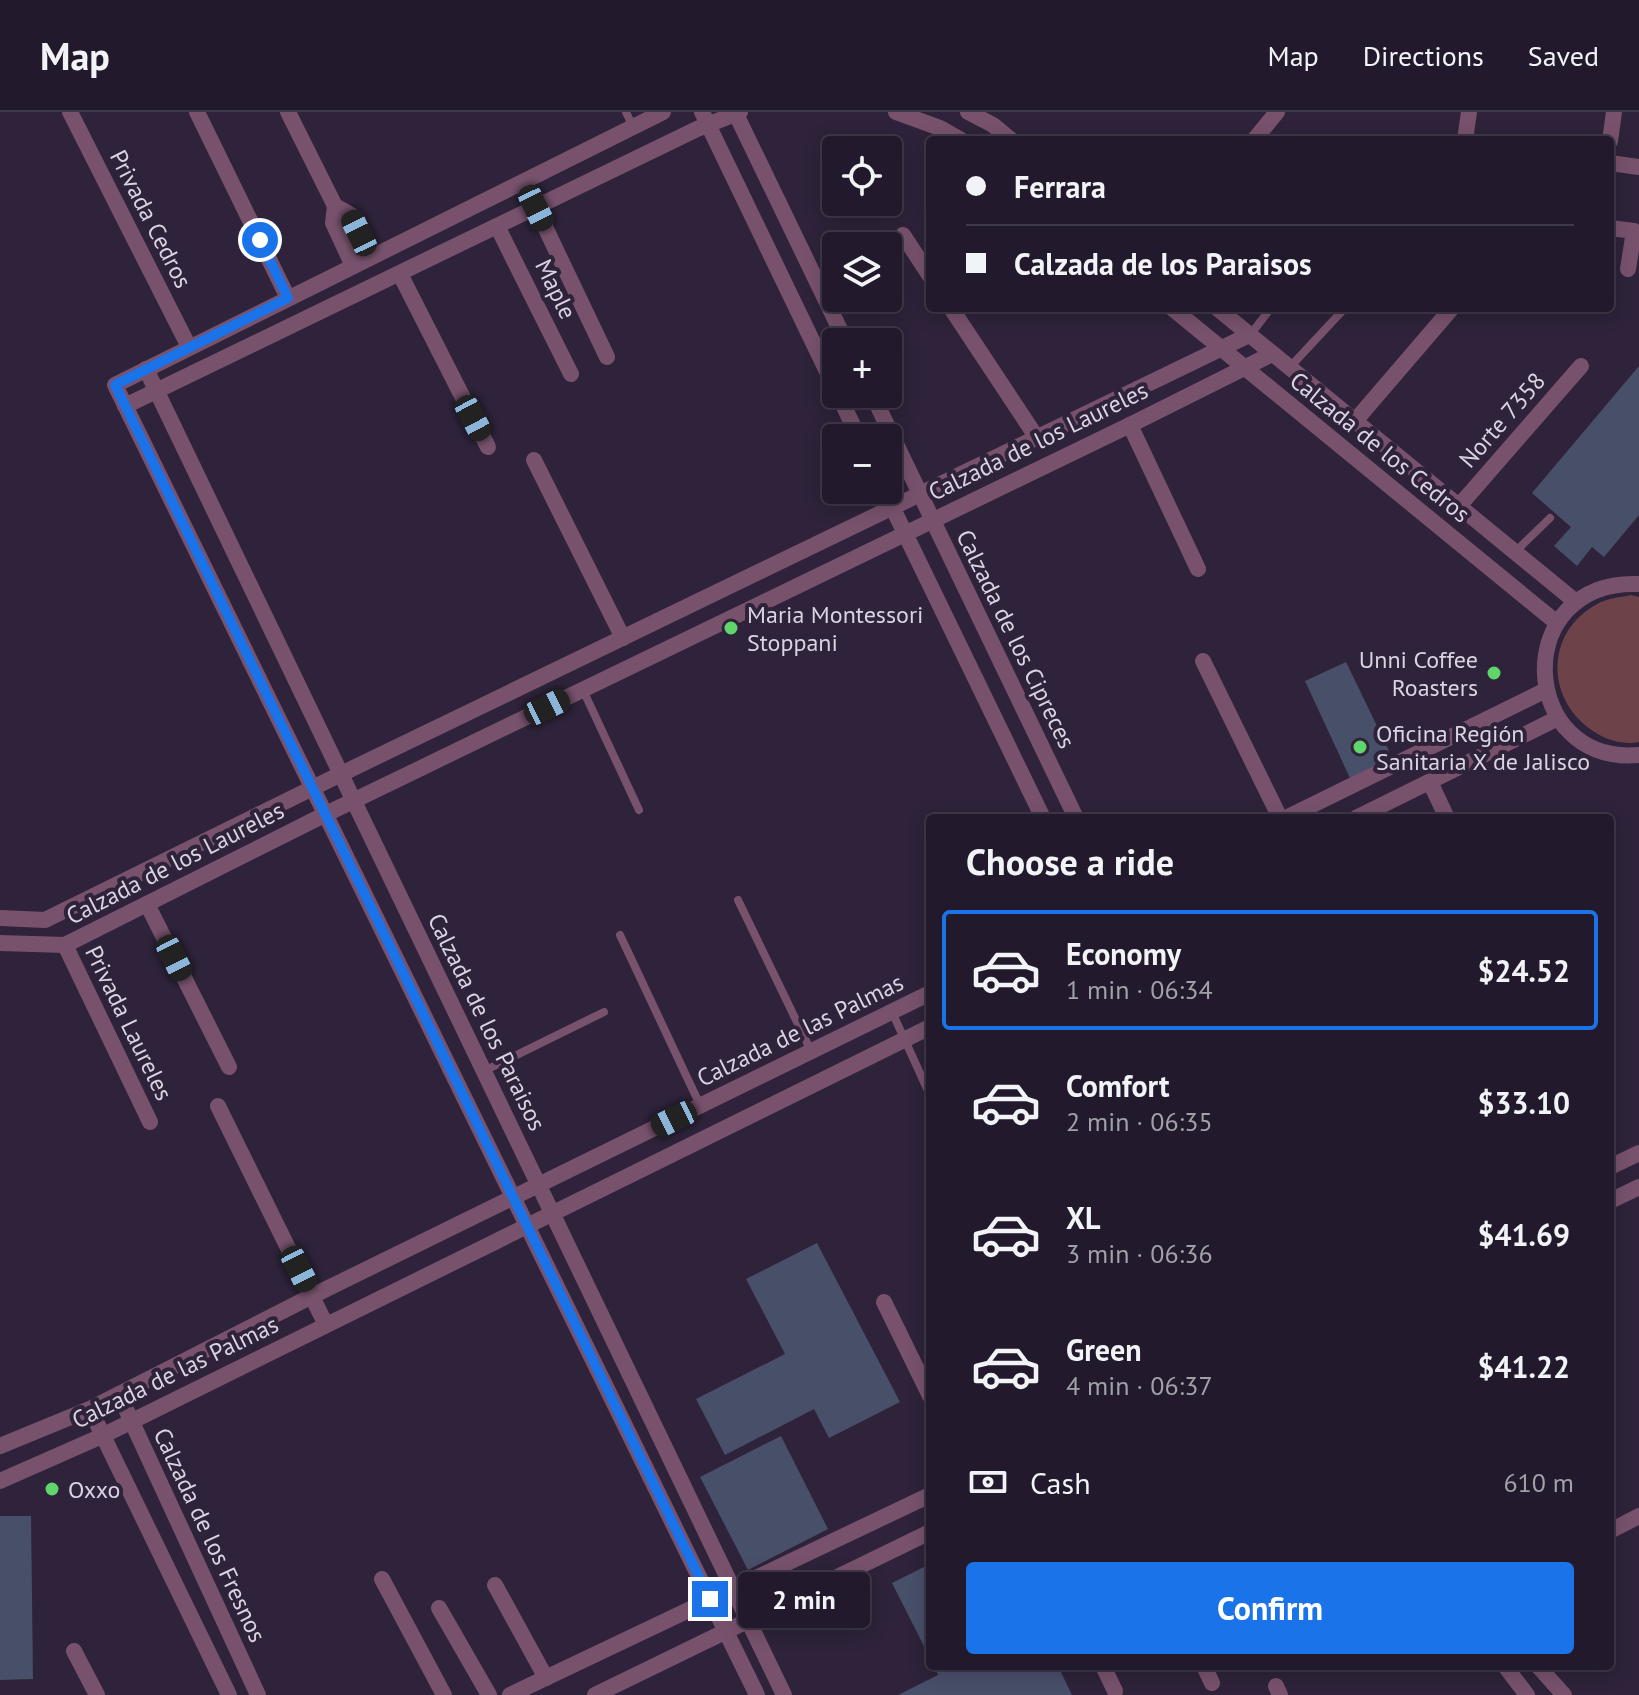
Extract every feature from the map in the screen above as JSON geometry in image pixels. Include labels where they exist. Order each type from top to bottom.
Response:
[{"type":"street","name":"Privada Cedros","points":[[70,112],[189,347]]},
{"type":"street","points":[[197,112],[288,298]]},
{"type":"street","points":[[288,112],[335,206],[333,223],[353,266]]},
{"type":"street","points":[[663,112],[629,119],[353,266],[115,385],[726,1631],[752,1693]]},
{"type":"street","points":[[125,406],[536,208],[706,118],[737,112],[839,328]]},
{"type":"street","points":[[896,112],[954,136]]},
{"type":"street","points":[[968,112],[1006,136]]},
{"type":"street","points":[[1257,136],[1277,112]]},
{"type":"street","points":[[1466,136],[1469,112]]},
{"type":"street","points":[[1611,136],[1614,112]]},
{"type":"street","points":[[706,118],[822,361]]},
{"type":"street","points":[[1614,164],[1639,167]]},
{"type":"street","points":[[335,206],[351,215],[371,256]]},
{"type":"street","points":[[536,208],[607,357]]},
{"type":"street","name":"Maple","points":[[497,226],[571,374]]},
{"type":"street","points":[[1614,228],[1634,231],[1634,270],[1614,268]]},
{"type":"street","points":[[422,230],[436,256]]},
{"type":"street","points":[[903,235],[926,270]]},
{"type":"street","points":[[400,274],[488,447]]},
{"type":"street","points":[[954,312],[1037,438]]},
{"type":"street","name":"Calzada de los Cedros","points":[[1177,312],[1557,623]]},
{"type":"street","name":"Calzada de los Cedros","points":[[1222,312],[1576,602]]},
{"type":"street","points":[[1355,421],[1449,312]]},
{"type":"street","name":"Calzada de los Laureles","points":[[0,918],[45,920],[1249,335]]},
{"type":"street","name":"Calzada de los Laureles","points":[[0,943],[65,945],[326,814],[1272,354]]},
{"type":"street","name":"Norte 7358","points":[[1459,506],[1581,366]]},
{"type":"street","name":"Calzada de los Paraisos","points":[[146,369],[784,1695]]},
{"type":"street","name":"Calzada de los Cipreces","points":[[879,408],[1074,814]]},
{"type":"street","points":[[1070,422],[1083,447]]},
{"type":"street","points":[[1130,425],[1198,569]]},
{"type":"street","points":[[534,460],[623,638]]},
{"type":"street","points":[[890,504],[1041,814]]},
{"type":"street","points":[[1639,584],[1607,586],[1576,602],[1557,623],[1545,649],[1543,677],[1558,718],[1572,734],[1608,753],[1639,755]]},
{"type":"street","points":[[1203,661],[1278,814]]},
{"type":"street","points":[[533,681],[547,707]]},
{"type":"street","points":[[1294,814],[1546,690]]},
{"type":"street","points":[[1364,814],[1558,718]]},
{"type":"street","points":[[1430,782],[1445,814]]},
{"type":"street","points":[[147,904],[229,1067]]},
{"type":"street","name":"Privada Laureles","points":[[65,945],[150,1122]]},
{"type":"street","name":"Calzada de las Palmas","points":[[0,1446],[90,1409],[312,1296],[926,995]]},
{"type":"street","name":"Calzada de las Palmas","points":[[0,1481],[131,1422],[926,1029]]},
{"type":"street","points":[[218,1106],[326,1325]]},
{"type":"street","points":[[1614,1165],[1639,1153]]},
{"type":"street","points":[[1614,1199],[1639,1187]]},
{"type":"street","points":[[884,1302],[926,1388]]},
{"type":"street","name":"Calzada de los Fresnos","points":[[119,1394],[258,1695]]},
{"type":"street","points":[[90,1409],[229,1695]]},
{"type":"street","points":[[510,1695],[926,1497]]},
{"type":"street","points":[[1614,1529],[1639,1516]]},
{"type":"street","points":[[595,1695],[926,1534]]},
{"type":"street","points":[[382,1579],[444,1695]]},
{"type":"street","points":[[495,1585],[546,1678]]},
{"type":"street","points":[[439,1608],[489,1695]]},
{"type":"street","points":[[74,1651],[97,1695]]},
{"type":"street","points":[[1105,1670],[1115,1691]]},
{"type":"street","points":[[1206,1670],[1212,1683]]},
{"type":"street","points":[[1508,1670],[1522,1688]]},
{"type":"street","points":[[1542,1670],[1564,1695]]},
{"type":"lane","points":[[1249,335],[1268,312]]},
{"type":"lane","points":[[1289,368],[1341,312]]},
{"type":"lane","points":[[1515,552],[1550,518]]},
{"type":"lane","points":[[583,689],[639,810]]},
{"type":"lane","points":[[738,900],[811,1051]]},
{"type":"lane","points":[[620,935],[701,1106]]},
{"type":"lane","points":[[484,1071],[604,1012]]},
{"type":"lane","points":[[892,1012],[926,1086]]},
{"type":"lane","points":[[1522,1688],[1536,1670]]},
{"type":"shaded area","points":[[1631,595],[1639,597],[1639,742],[1629,743],[1602,736],[1580,721],[1560,686],[1558,667],[1560,648],[1568,630],[1582,614],[1601,602]]},
{"type":"building","points":[[1639,366],[1639,515],[1604,557],[1592,547],[1577,566],[1554,546],[1571,527],[1532,493]]},
{"type":"building","points":[[1346,662],[1392,757],[1350,778],[1305,681]]},
{"type":"building","points":[[817,1243],[900,1402],[829,1438],[814,1409],[725,1455],[696,1399],[785,1354],[746,1279]]},
{"type":"building","points":[[781,1436],[828,1529],[748,1570],[700,1477]]},
{"type":"building","points":[[0,1516],[31,1516],[33,1679],[0,1680]]},
{"type":"building","points":[[926,1566],[926,1650],[892,1583]]},
{"type":"building","points":[[936,1670],[1060,1670],[1072,1695],[898,1695],[938,1675]]},
{"type":"place","name":"Maria Montessori Stoppani","points":[[731,628]]},
{"type":"place","name":"Unni Coffee Roasters","points":[[1494,673]]},
{"type":"place","name":"Oficina Región Sanitaria X de Jalisco","points":[[1360,747]]},
{"type":"place","name":"Oxxo","points":[[52,1489]]},
{"type":"route","points":[[260,240],[288,298],[115,385],[710,1599]]}]
